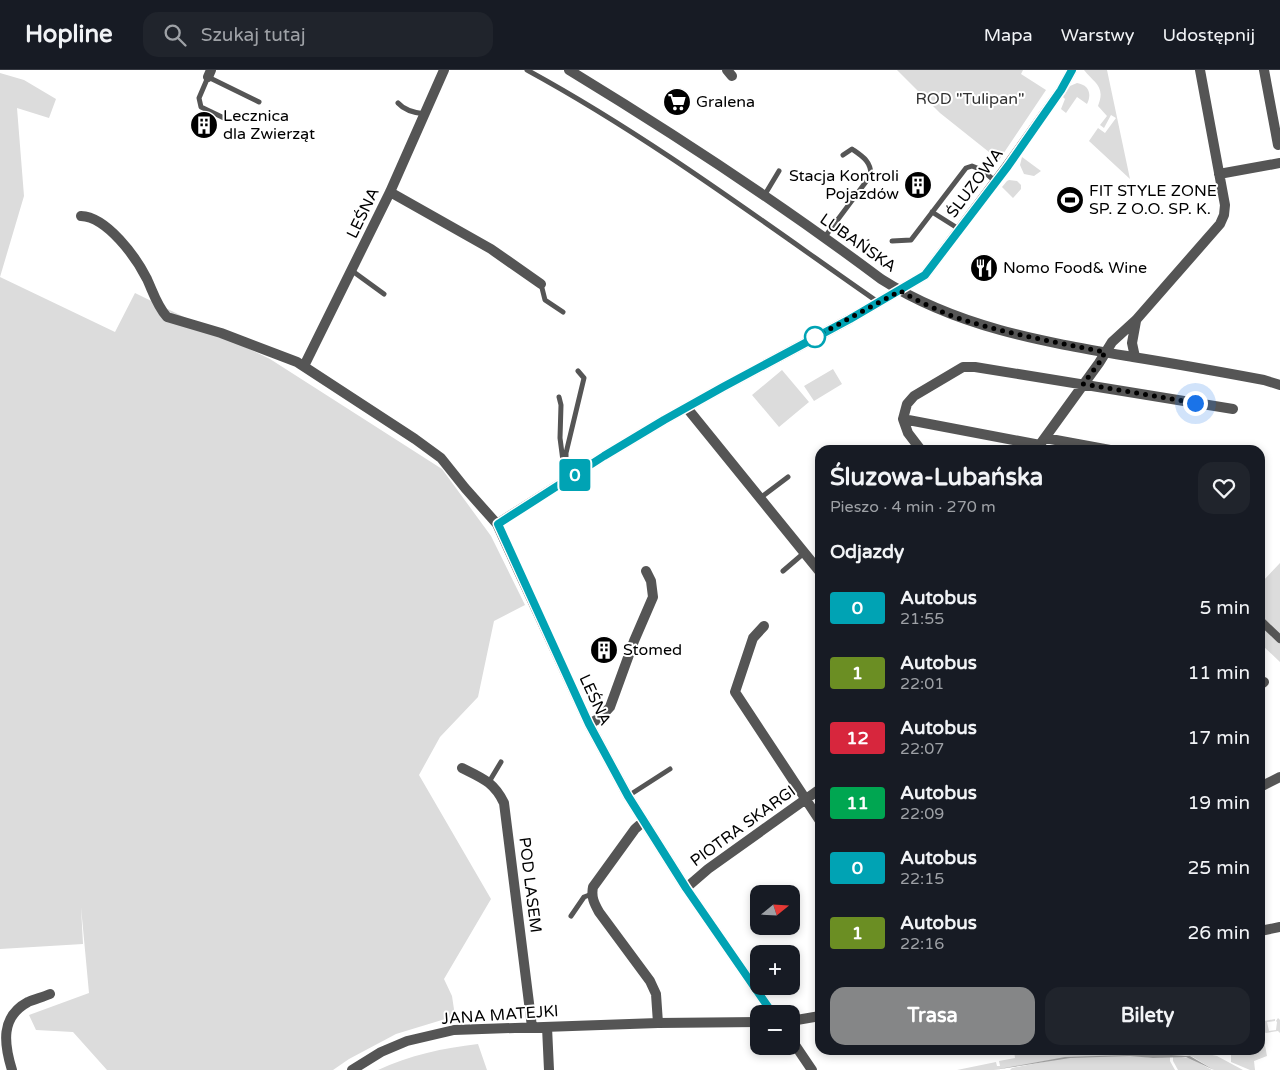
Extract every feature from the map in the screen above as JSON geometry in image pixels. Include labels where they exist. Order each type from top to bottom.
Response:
[{"type":"street","name":"LEŚNA","points":[[304,366],[390,192],[444,70]]},
{"type":"street","name":"LUBAŃSKA","points":[[569,70],[652,120],[900,291],[938,310],[970,322],[1040,339],[1264,380],[1280,385]]},
{"type":"street","name":"ŚLUZOWA","points":[[498,524],[604,456],[687,408],[900,291],[925,275],[996,182],[1061,90],[1072,70]]},
{"type":"street","points":[[903,418],[1041,444],[1112,342],[1136,320],[1220,224],[1225,205],[1200,70]]},
{"type":"street","points":[[1264,70],[1278,145]]},
{"type":"street","points":[[1219,174],[1280,163]]},
{"type":"street","points":[[390,192],[491,249],[540,284]]},
{"type":"street","name":"LEŚNA","points":[[81,216],[89,216],[96,219],[124,245],[146,278],[161,310],[167,316],[221,333],[304,366],[416,439],[441,458],[464,488],[498,524],[589,724],[628,796],[686,888],[767,1005]]},
{"type":"street","points":[[1135,357],[1132,343],[1136,320]]},
{"type":"street","points":[[917,445],[908,433],[903,418],[907,404],[914,396],[963,368],[975,367],[1233,409]]},
{"type":"street","points":[[687,408],[815,566]]},
{"type":"street","points":[[589,724],[600,718],[610,707],[634,641],[653,597],[651,582],[646,571]]},
{"type":"street","points":[[1265,625],[1280,639]]},
{"type":"street","points":[[764,626],[753,638],[735,692],[815,813]]},
{"type":"street","name":"POD LASEM","points":[[462,768],[489,782],[499,793],[504,803],[532,1027]]},
{"type":"street","points":[[1265,784],[1280,777]]},
{"type":"street","name":"PIOTRA SKARGI","points":[[686,888],[708,869],[815,793]]},
{"type":"street","points":[[644,821],[635,829],[603,873],[592,894],[593,902],[599,912],[650,981],[656,994],[658,1023]]},
{"type":"street","points":[[1265,930],[1280,927]]},
{"type":"street","points":[[12,1070],[5,1048],[6,1026],[15,1011],[28,1002],[50,994]]},
{"type":"street","points":[[800,1019],[815,1017]]},
{"type":"street","name":"JANA MATEJKI","points":[[352,1070],[381,1052],[407,1041],[454,1030],[658,1023],[750,1022]]},
{"type":"street","points":[[547,1027],[549,1070]]},
{"type":"street","points":[[800,1052],[812,1070]]},
{"type":"lane","points":[[527,70],[682,166],[766,222],[878,303]]},
{"type":"lane","points":[[224,118],[201,107],[199,98],[209,74],[259,102]]},
{"type":"lane","points":[[398,103],[402,108],[415,113],[425,114]]},
{"type":"lane","points":[[824,238],[871,175],[869,164],[852,149],[843,155]]},
{"type":"lane","points":[[892,241],[911,240],[966,168],[972,166],[982,170],[996,182]]},
{"type":"lane","points":[[764,196],[779,171]]},
{"type":"lane","points":[[932,212],[959,230]]},
{"type":"lane","points":[[352,270],[384,294]]},
{"type":"lane","points":[[540,284],[545,300],[563,312]]},
{"type":"lane","points":[[566,481],[566,453],[584,378],[578,371]]},
{"type":"lane","points":[[559,397],[562,405],[560,438],[566,481]]},
{"type":"lane","points":[[760,499],[788,477]]},
{"type":"lane","points":[[783,571],[804,553]]},
{"type":"lane","points":[[489,782],[501,762]]},
{"type":"lane","points":[[628,796],[670,769]]},
{"type":"lane","points":[[572,916],[584,897],[592,894]]},
{"type":"green space","name":"ROD \"Tulipan\"","points":[[897,70],[1023,70],[1021,74],[1046,90],[999,160],[940,113]]},
{"type":"green space","points":[[1084,70],[1107,70],[1130,179],[1089,141],[1098,128],[1105,133],[1116,118],[1111,115],[1104,128],[1100,125],[1107,116],[1098,106],[1101,94],[1100,89]]},
{"type":"green space","points":[[0,73],[24,80],[56,99],[49,118],[17,108],[24,196],[0,277]]},
{"type":"green space","points":[[1077,83],[1088,90],[1087,104],[1077,97],[1066,113],[1061,109],[1065,99],[1063,97],[1070,86]]},
{"type":"green space","points":[[1022,157],[1041,171],[1034,176],[1024,174],[1020,165]]},
{"type":"green space","points":[[1009,180],[1017,181],[1021,185],[1021,189],[1013,198],[1002,187]]},
{"type":"green space","points":[[0,277],[115,332],[135,293],[270,359],[442,469],[491,536],[525,605],[494,621],[478,697],[440,737],[419,775],[491,899],[444,979],[452,996],[455,1016],[396,1034],[349,1059],[333,1070],[107,1070],[73,1032],[36,1030],[29,1015],[89,993],[81,907],[83,944],[0,949]]},
{"type":"green space","points":[[833,369],[842,384],[814,401],[804,386]]},
{"type":"green space","points":[[782,370],[809,402],[779,427],[752,395]]},
{"type":"green space","points":[[1280,563],[1280,662],[1265,648],[1265,579]]},
{"type":"green space","points":[[1278,1018],[1280,1020],[1280,1033],[1278,1031],[1266,1033],[1265,1021],[1275,1019],[1275,1021],[1267,1022],[1269,1031],[1276,1030]]},
{"type":"green space","points":[[478,1044],[487,1070],[378,1070],[402,1060],[427,1053]]},
{"type":"green space","points":[[1265,1046],[1267,1056],[1254,1061],[1255,1070],[1250,1070],[1231,1062],[1231,1055],[1265,1055]]},
{"type":"green space","points":[[1015,1055],[1146,1055],[1138,1056],[1153,1058],[1170,1056],[1170,1061],[1175,1070],[1010,1070],[1012,1068],[1069,1057],[994,1070],[957,1070],[996,1062],[997,1066],[1000,1066],[999,1061],[1015,1058]]},
{"type":"green space","points":[[1186,1055],[1217,1056],[1243,1070],[1214,1070],[1193,1057]]},
{"type":"green space","points":[[1173,1056],[1190,1058],[1212,1070],[1178,1070],[1173,1061]]},
{"type":"shaded area","points":[[1124,1055],[1190,1056],[1214,1070],[1186,1057],[1153,1058],[1130,1056],[1070,1058],[994,1070],[1065,1057]]},
{"type":"bus line","name":"0","points":[[767,1005],[686,888],[628,796],[589,724],[498,524],[664,420],[850,319],[925,275],[1008,166],[1061,90],[1072,70]]},
{"type":"place","name":"Gralena","points":[[677,102]]},
{"type":"place","name":"Lecznica dla Zwierząt","points":[[204,125]]},
{"type":"place","name":"Stacja Kontroli Pojazdów","points":[[918,185]]},
{"type":"place","name":"FIT STYLE ZONE SP. Z O.O. SP. K.","points":[[1070,200]]},
{"type":"place","name":"Nomo Food& Wine","points":[[984,268]]},
{"type":"place","name":"Stomed","points":[[604,650]]},
{"type":"route","points":[[815,337],[900,291],[938,310],[970,322],[1105,352],[1083,384],[1195,403]]}]
